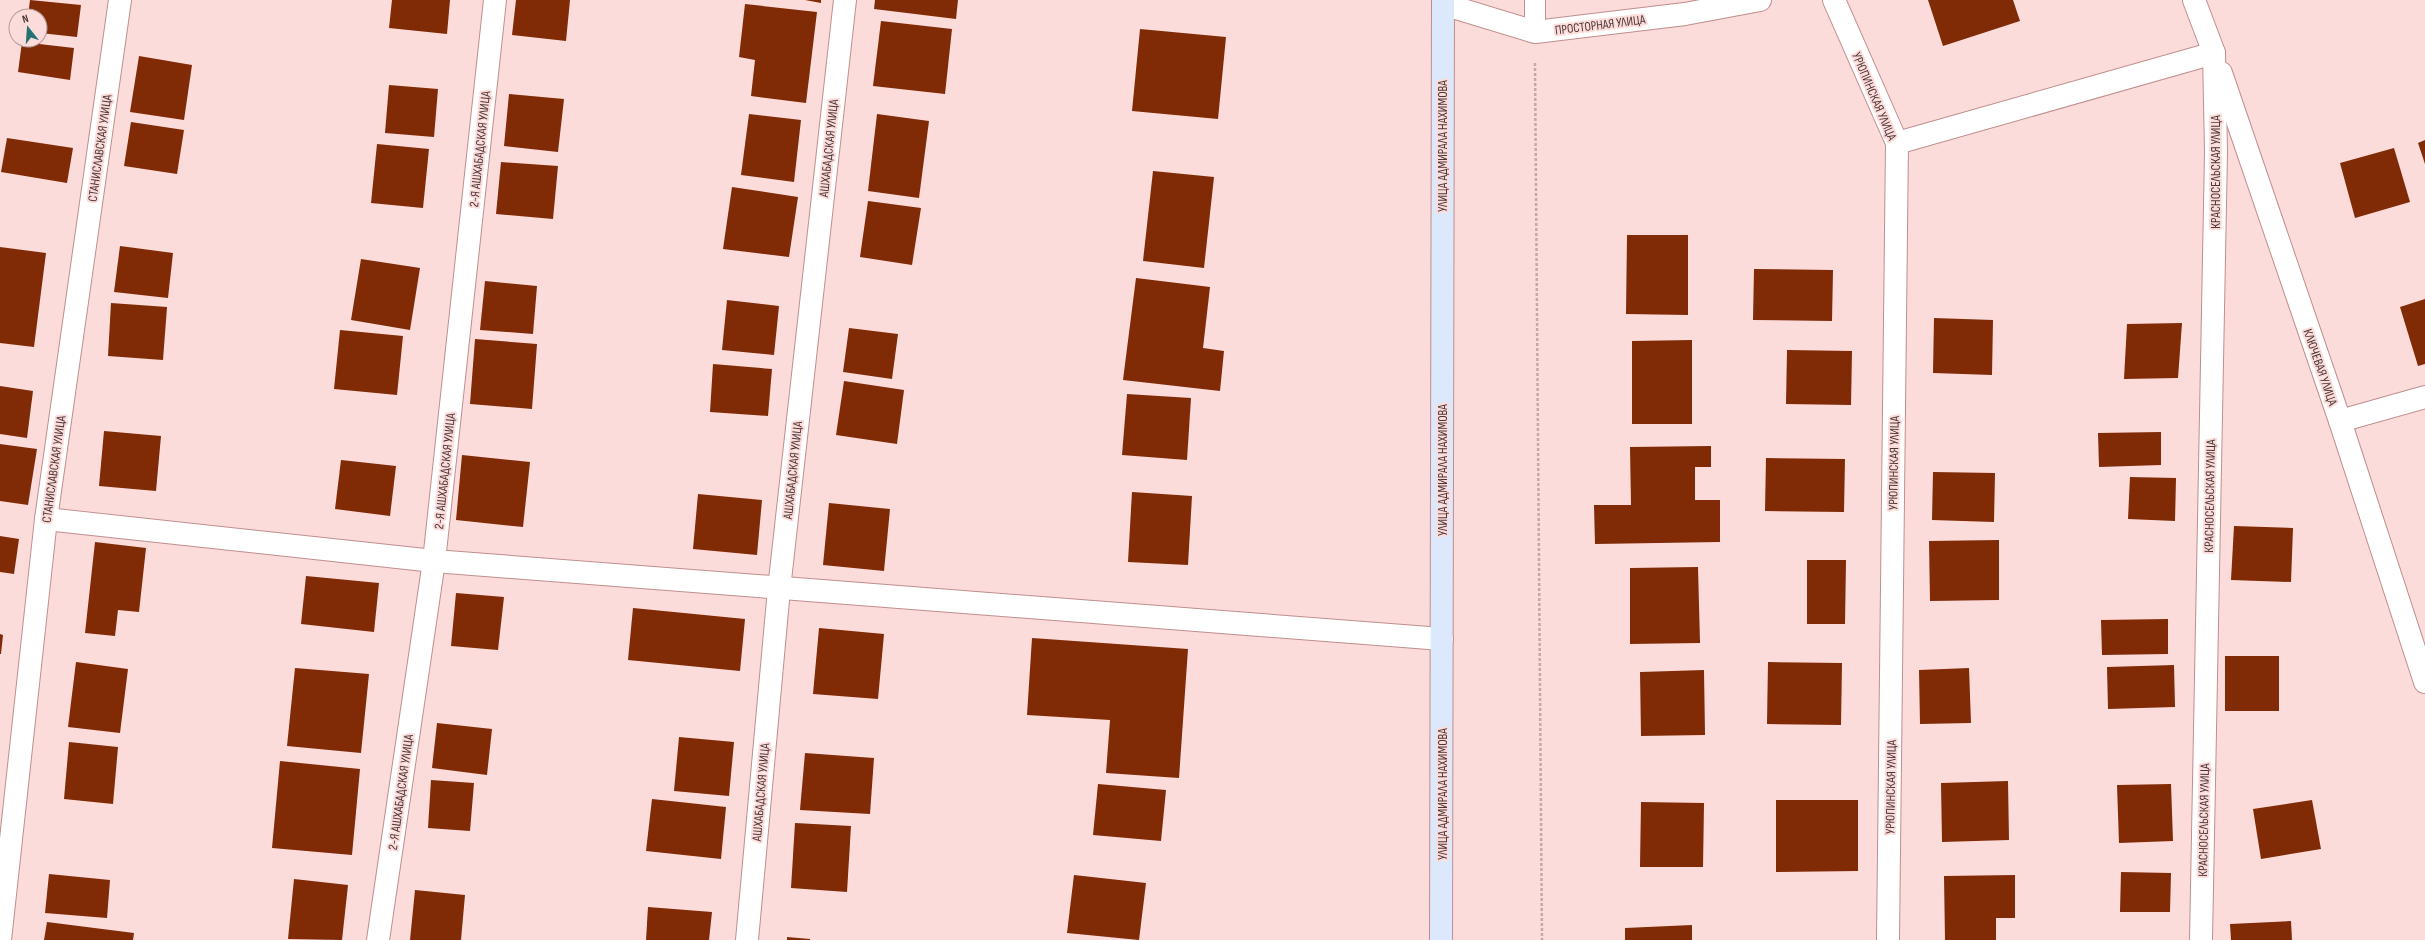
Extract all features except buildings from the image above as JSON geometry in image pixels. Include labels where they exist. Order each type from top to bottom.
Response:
[{"type":"main road","name":"УЛИЦА АДМИРАЛА НАХИМОВА","points":[[1442,2],[1442,940]]},
{"type":"street","name":"СТАНИСЛАВСКАЯ УЛИЦА","points":[[0,940],[46,519],[120,0]]},
{"type":"street","name":"2-Я АШХАБАДСКАЯ УЛИЦА","points":[[378,940],[434,561],[495,0]]},
{"type":"street","name":"АШХАБАДСКАЯ УЛИЦА","points":[[747,940],[779,589],[845,0]]},
{"type":"street","name":"ПРОСТОРНАЯ УЛИЦА","points":[[1442,2],[1535,32],[1685,7],[1760,0]]},
{"type":"street","name":"УРЮПИНСКАЯ УЛИЦА","points":[[1834,0],[1897,143],[1888,940]]},
{"type":"street","name":"КЛЮЧЕВАЯ УЛИЦА","points":[[2194,0],[2214,53],[2340,421],[2425,682]]},
{"type":"street","points":[[1897,143],[2214,53]]},
{"type":"street","name":"КРАСНОСЕЛЬСКАЯ УЛИЦА","points":[[2201,940],[2216,152],[2214,53]]},
{"type":"street","points":[[2340,421],[2425,397]]},
{"type":"street","points":[[46,519],[434,561],[779,589],[1442,639]]},
{"type":"lane","points":[[1535,0],[1535,32]]},
{"type":"path","points":[[1535,32],[1542,940]]}]
